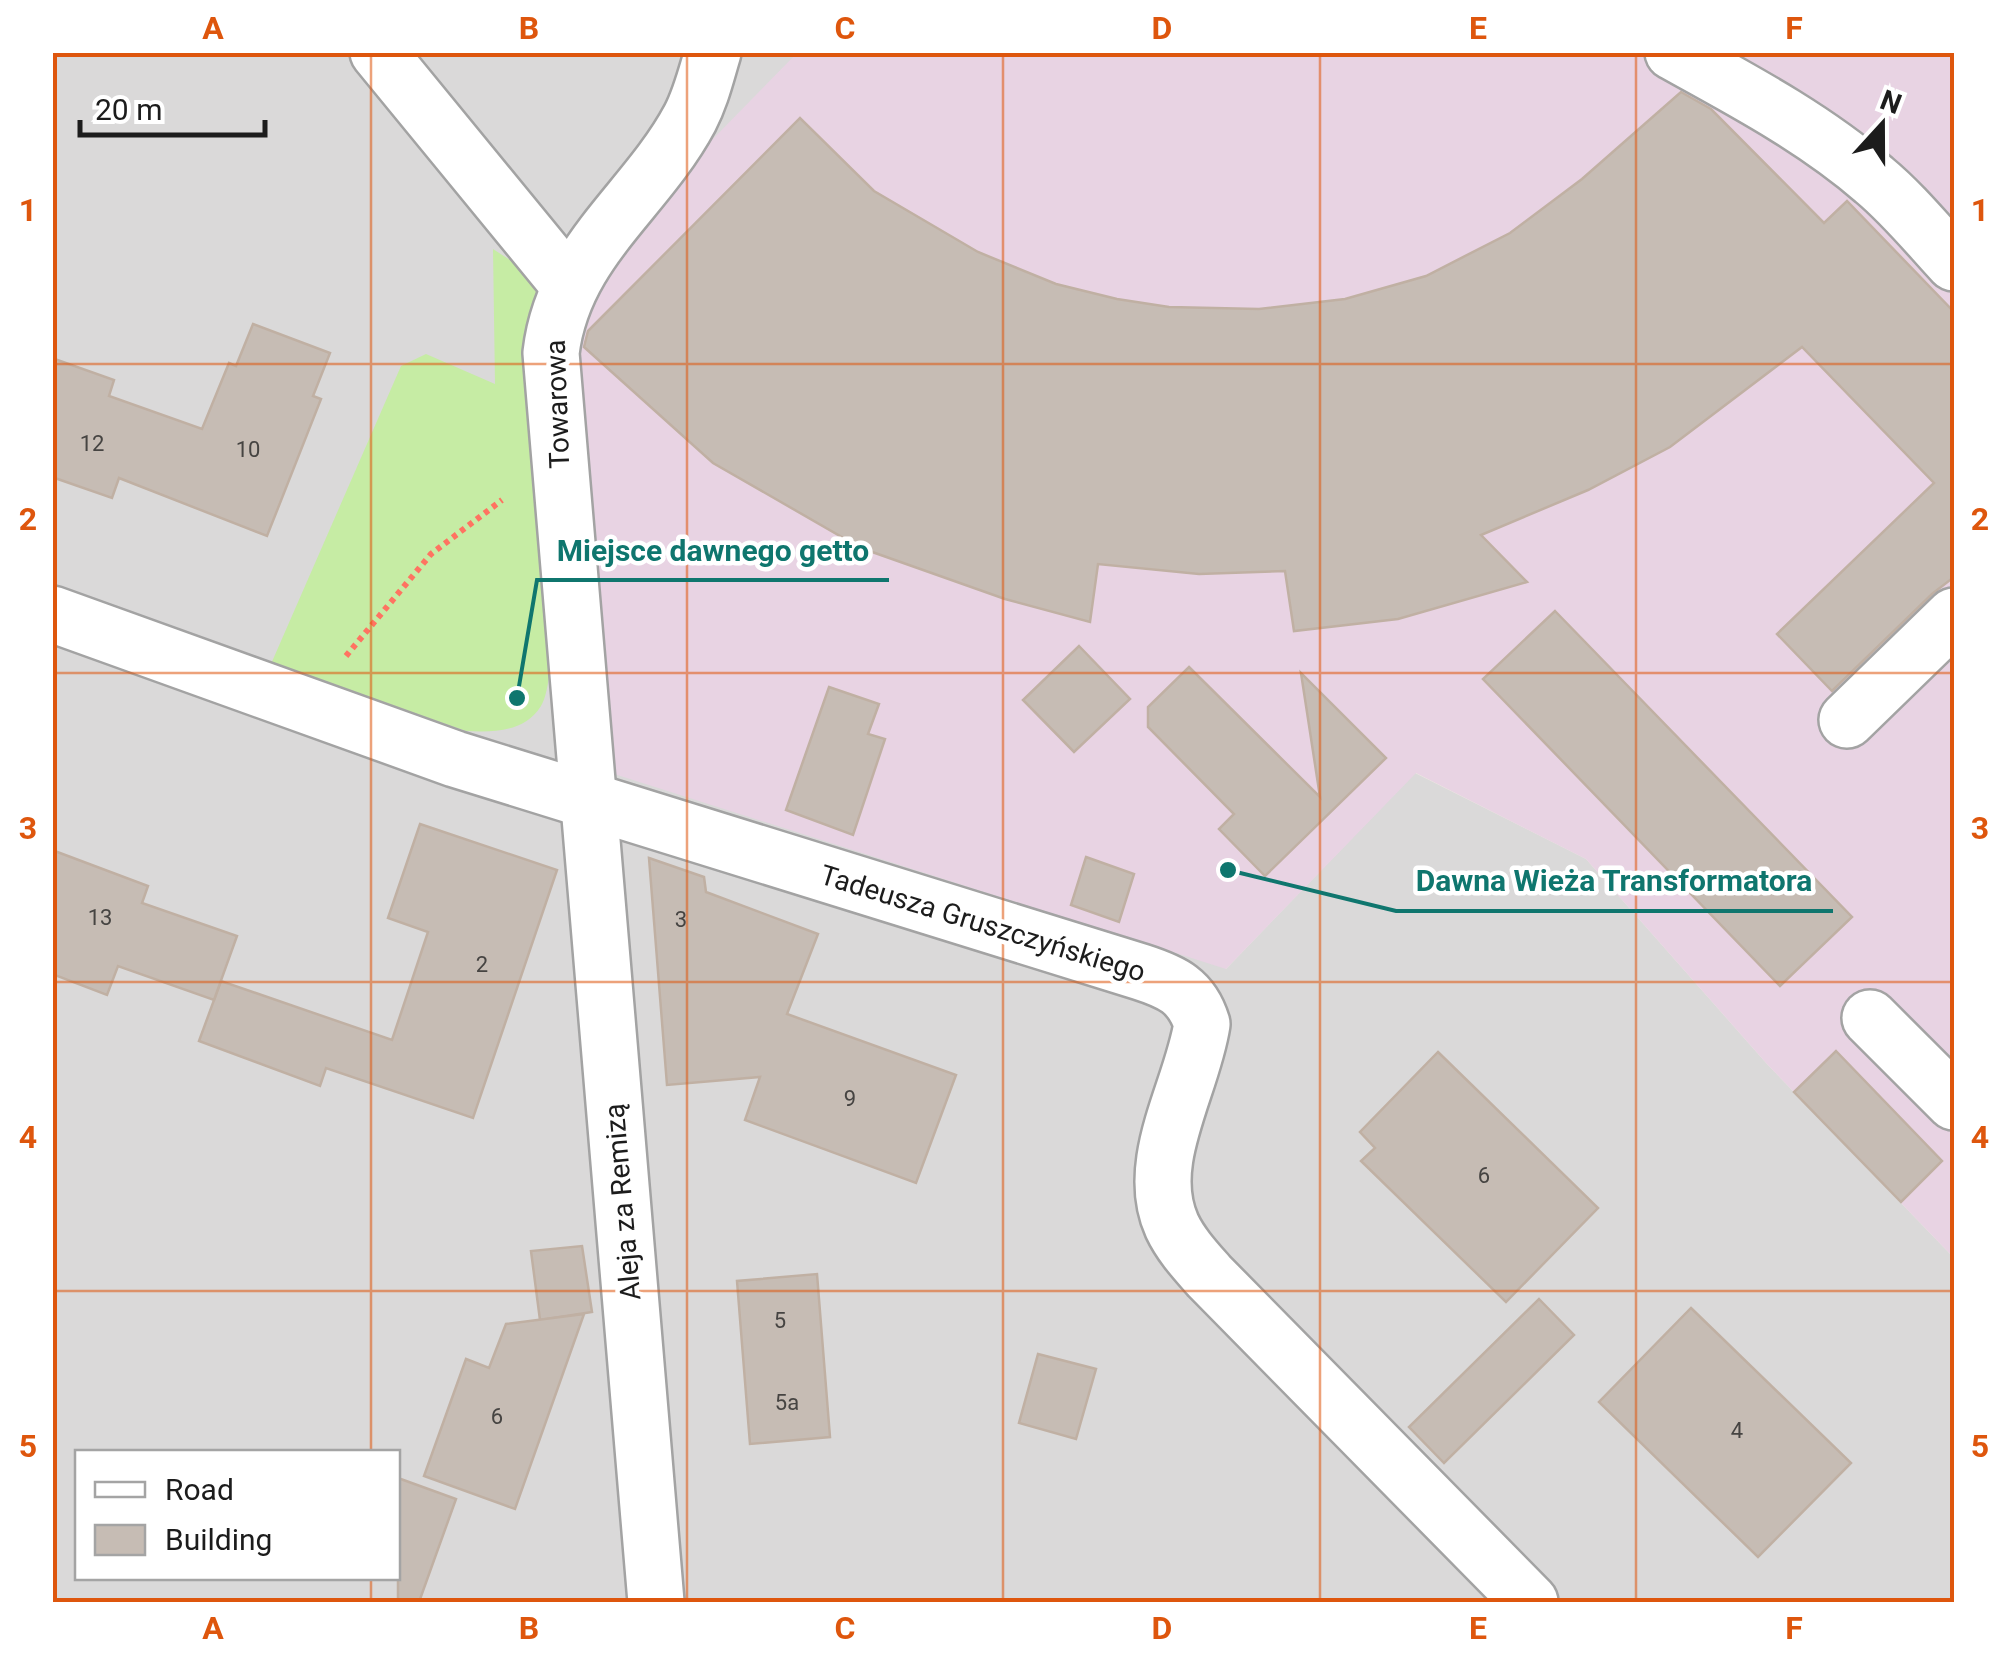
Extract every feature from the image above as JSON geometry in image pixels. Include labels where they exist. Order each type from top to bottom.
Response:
[{"type":"street","points":[[378,52],[569,285]]},
{"type":"street","name":"Towarowa","points":[[587,801],[559,480],[553,332],[569,285],[589,252],[680,136],[700,96],[713,52]]},
{"type":"street","points":[[1673,52],[1751,95],[1876,180],[1954,262]]},
{"type":"street","name":"Tadeusza Gruszczyńskiego","points":[[52,614],[455,759],[1161,978],[1183,989],[1196,1006],[1202,1024],[1164,1162],[1162,1191],[1173,1228],[1209,1276],[1530,1602]]},
{"type":"street","points":[[1847,720],[1954,616]]},
{"type":"street","name":"Aleja za Remizą","points":[[587,801],[656,1602]]},
{"type":"street","points":[[1870,1018],[1954,1102]]},
{"type":"path","points":[[321,711],[331,681],[348,653],[431,554],[513,492],[559,480]]},
{"type":"shaded area","points":[[52,53],[797,53],[782,71],[1226,969],[1415,773],[1586,859],[1767,1064],[1954,1258],[1954,1602],[53,1602]]},
{"type":"shaded area","points":[[797,53],[1954,53],[1954,1258],[1767,1064],[1586,859],[1416,773],[1226,969],[608,772],[573,356],[615,239]]},
{"type":"green space","points":[[493,249],[542,281],[552,658],[545,696],[534,715],[507,729],[466,731],[271,664],[401,366],[426,354],[495,384]]},
{"type":"building","points":[[1681,92],[1711,109],[1824,223],[1847,201],[1954,312],[1954,577],[1832,691],[1777,634],[1934,483],[1802,347],[1670,447],[1588,490],[1481,535],[1527,582],[1398,619],[1294,631],[1285,571],[1199,574],[1098,564],[1090,622],[1005,599],[861,548],[713,463],[584,347],[588,331],[800,118],[874,191],[978,252],[1056,284],[1117,299],[1169,307],[1259,309],[1345,299],[1426,276],[1510,233],[1582,179]]},
{"type":"building","points":[[253,324],[330,353],[313,396],[321,399],[267,536],[119,478],[112,498],[52,477],[52,358],[114,380],[109,396],[202,429],[229,363],[236,366]]},
{"type":"building","points":[[1555,611],[1852,917],[1780,986],[1483,679]]},
{"type":"building","points":[[1079,646],[1130,699],[1074,752],[1023,700]]},
{"type":"building","points":[[1189,667],[1320,797],[1301,673],[1386,758],[1265,876],[1219,829],[1234,814],[1148,727],[1148,707]]},
{"type":"building","points":[[829,687],[879,704],[868,734],[885,739],[853,835],[786,810]]},
{"type":"building","points":[[420,824],[557,870],[473,1118],[326,1068],[320,1086],[199,1041],[221,981],[392,1040],[428,932],[388,918]]},
{"type":"building","points":[[52,850],[148,886],[142,903],[237,936],[214,1000],[118,966],[107,995],[52,974]]},
{"type":"building","points":[[1086,857],[1134,874],[1119,922],[1071,905]]},
{"type":"building","points":[[649,858],[704,877],[706,892],[818,934],[787,1014],[956,1075],[916,1183],[745,1120],[760,1077],[667,1085]]},
{"type":"building","points":[[1836,1051],[1942,1161],[1901,1202],[1794,1092]]},
{"type":"building","points":[[1438,1052],[1598,1208],[1506,1302],[1361,1161],[1375,1148],[1360,1132]]},
{"type":"building","points":[[582,1246],[592,1312],[540,1320],[531,1251]]},
{"type":"building","points":[[817,1274],[830,1437],[750,1444],[737,1281]]},
{"type":"building","points":[[1539,1299],[1574,1335],[1444,1463],[1409,1427]]},
{"type":"building","points":[[1691,1308],[1851,1463],[1758,1557],[1599,1402]]},
{"type":"building","points":[[584,1314],[515,1509],[424,1476],[466,1359],[489,1368],[506,1324]]},
{"type":"building","points":[[1038,1354],[1096,1369],[1076,1439],[1019,1423]]},
{"type":"building","points":[[400,1479],[456,1499],[419,1602],[398,1602]]},
{"type":"place","name":"Miejsce dawnego getto","points":[[517,698]]},
{"type":"place","name":"Dawna Wieża Transformatora","points":[[1228,870]]}]
